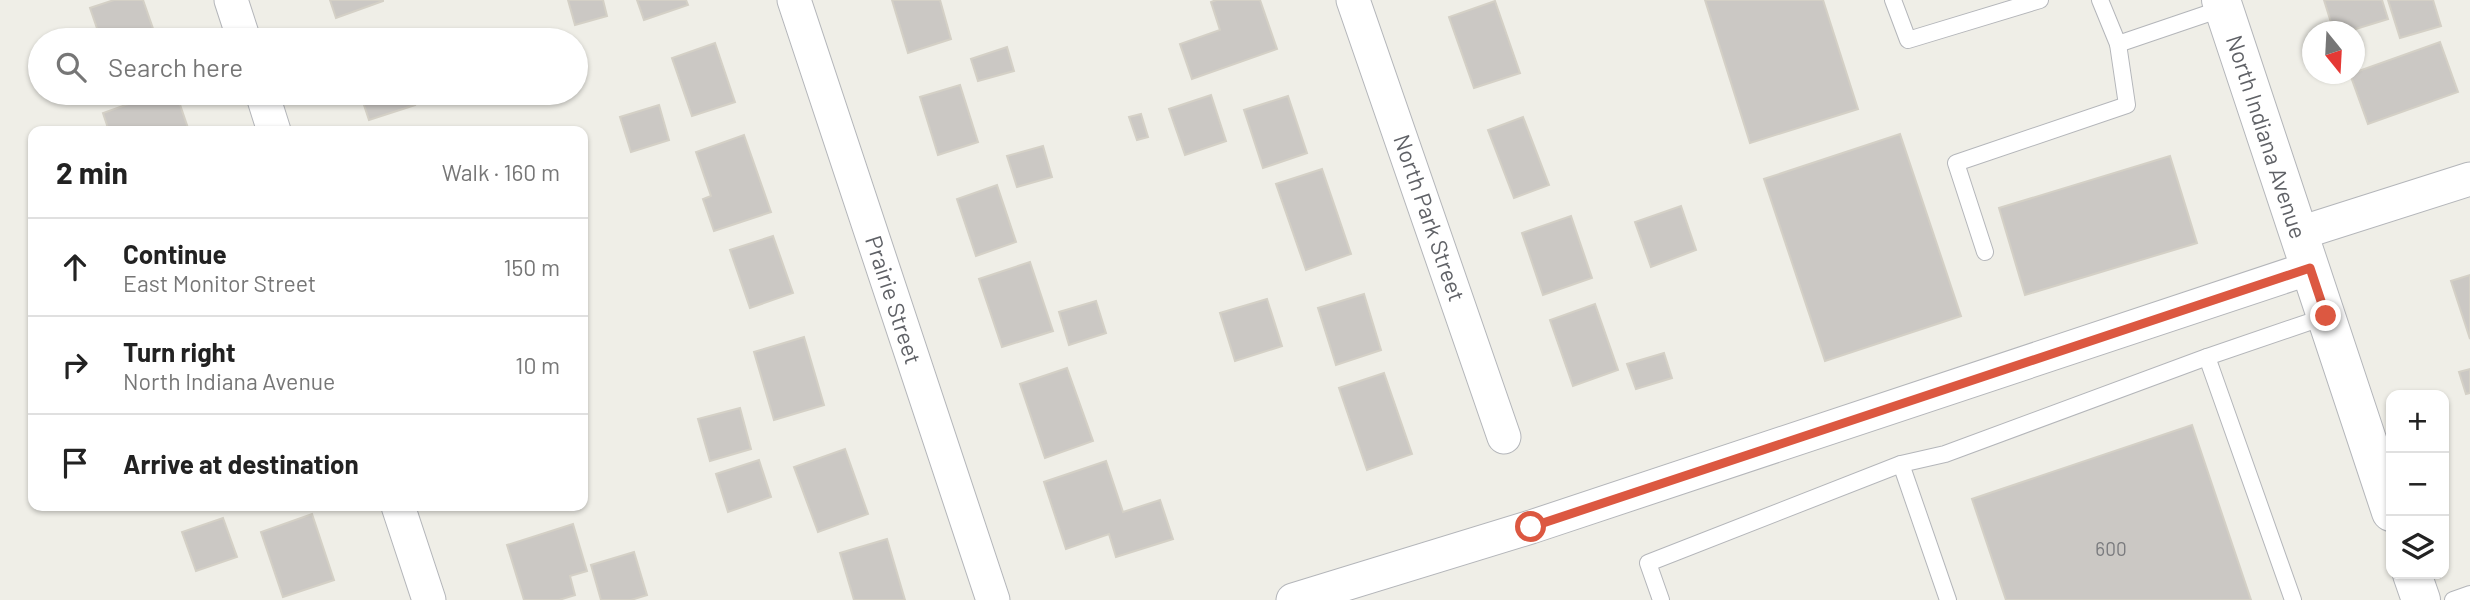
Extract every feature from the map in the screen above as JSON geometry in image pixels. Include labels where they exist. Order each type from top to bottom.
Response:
[{"type":"street","points":[[231,0],[240,28]]},
{"type":"street","name":"Prairie Street","points":[[794,0],[993,600]]},
{"type":"street","name":"North Park Street","points":[[1353,0],[1504,437]]},
{"type":"street","name":"North Indiana Avenue","points":[[2222,4],[2386,497]]},
{"type":"street","points":[[266,105],[272,126]]},
{"type":"street","points":[[1293,600],[1531,527],[2304,251],[2470,179]]},
{"type":"street","points":[[400,511],[429,600]]},
{"type":"street","points":[[2414,579],[2421,600]]},
{"type":"lane","points":[[1892,0],[1908,40],[2040,0]]},
{"type":"lane","points":[[1985,252],[1956,163],[2127,106],[2118,44],[2100,0]]},
{"type":"lane","points":[[2118,44],[2222,4]]},
{"type":"lane","points":[[1661,600],[1648,563],[1901,464],[1945,454],[2326,316]]},
{"type":"lane","points":[[2207,358],[2293,600]]},
{"type":"lane","points":[[1901,464],[1948,600]]},
{"type":"lane","points":[[2453,600],[2470,594]]},
{"type":"building","points":[[114,0],[143,0],[153,28],[97,28],[90,8]]},
{"type":"building","points":[[330,0],[383,0],[383,1],[336,18]]},
{"type":"building","points":[[568,0],[603,0],[607,16],[575,25]]},
{"type":"building","points":[[637,0],[686,0],[688,5],[644,20]]},
{"type":"building","points":[[892,0],[940,0],[951,39],[908,53]]},
{"type":"building","points":[[1260,0],[1277,49],[1192,79],[1180,44],[1220,30],[1211,2]]},
{"type":"building","points":[[1705,0],[1823,0],[1858,109],[1750,143]]},
{"type":"building","points":[[2324,0],[2382,0],[2388,19],[2365,26],[2365,21],[2331,21]]},
{"type":"building","points":[[2388,0],[2433,0],[2441,26],[2400,38]]},
{"type":"building","points":[[1495,1],[1520,73],[1474,88],[1449,17]]},
{"type":"building","points":[[2440,42],[2458,92],[2368,124],[2354,84],[2365,84],[2365,69]]},
{"type":"building","points":[[715,43],[735,102],[692,116],[672,58]]},
{"type":"building","points":[[1007,47],[1014,71],[978,81],[971,59]]},
{"type":"building","points":[[960,85],[978,142],[938,155],[920,97]]},
{"type":"building","points":[[1211,95],[1226,141],[1185,155],[1169,109]]},
{"type":"building","points":[[1288,96],[1307,153],[1263,168],[1244,110]]},
{"type":"building","points":[[125,105],[180,105],[187,126],[107,126],[103,113]]},
{"type":"building","points":[[364,105],[415,105],[369,120]]},
{"type":"building","points":[[659,105],[669,140],[631,152],[620,117]]},
{"type":"building","points":[[1141,114],[1148,137],[1137,140],[1129,117]]},
{"type":"building","points":[[1523,117],[1549,185],[1514,198],[1488,130]]},
{"type":"building","points":[[1900,134],[1961,316],[1825,361],[1764,179]]},
{"type":"building","points":[[744,135],[771,212],[714,231],[703,199],[711,196],[696,152]]},
{"type":"building","points":[[1043,146],[1052,177],[1017,187],[1007,156]]},
{"type":"building","points":[[2170,156],[2197,243],[2025,295],[1999,208]]},
{"type":"building","points":[[1322,169],[1351,254],[1306,270],[1276,184]]},
{"type":"building","points":[[997,185],[1016,242],[976,256],[957,199]]},
{"type":"building","points":[[1681,206],[1696,250],[1651,267],[1635,222]]},
{"type":"building","points":[[1571,216],[1592,278],[1543,295],[1522,233]]},
{"type":"building","points":[[773,236],[793,293],[750,308],[730,250]]},
{"type":"building","points":[[1030,262],[1053,331],[1002,347],[979,279]]},
{"type":"building","points":[[2470,275],[2470,339],[2451,281]]},
{"type":"building","points":[[1364,294],[1381,350],[1336,365],[1318,308]]},
{"type":"building","points":[[1267,299],[1282,346],[1235,361],[1220,313]]},
{"type":"building","points":[[1096,301],[1106,333],[1069,345],[1059,312]]},
{"type":"building","points":[[1595,304],[1618,370],[1573,386],[1550,320]]},
{"type":"building","points":[[804,337],[824,405],[774,420],[754,352]]},
{"type":"building","points":[[1664,353],[1672,378],[1636,389],[1627,364]]},
{"type":"building","points":[[1067,368],[1093,441],[1045,458],[1020,384]]},
{"type":"building","points":[[2470,369],[2470,393],[2466,394],[2459,372]]},
{"type":"building","points":[[1384,373],[1412,454],[1367,470],[1339,388]]},
{"type":"building","points":[[740,408],[751,449],[710,461],[698,419]]},
{"type":"building","points":[[2192,425],[2251,600],[2006,600],[1972,499]]},
{"type":"building","points":[[845,449],[868,514],[818,532],[794,467]]},
{"type":"building","points":[[759,460],[771,497],[728,512],[716,474]]},
{"type":"building","points":[[1106,461],[1123,512],[1160,500],[1173,539],[1116,557],[1109,534],[1066,549],[1044,482]]},
{"type":"building","points":[[312,514],[334,580],[283,597],[261,532]]},
{"type":"building","points":[[223,518],[237,557],[196,571],[182,532]]},
{"type":"building","points":[[573,524],[587,571],[570,576],[575,595],[559,600],[524,600],[507,545]]},
{"type":"building","points":[[887,539],[905,600],[854,600],[840,553]]},
{"type":"building","points":[[634,552],[647,595],[631,600],[601,600],[591,565]]},
{"type":"route","points":[[1531,527],[2310,268],[2326,316]]}]
